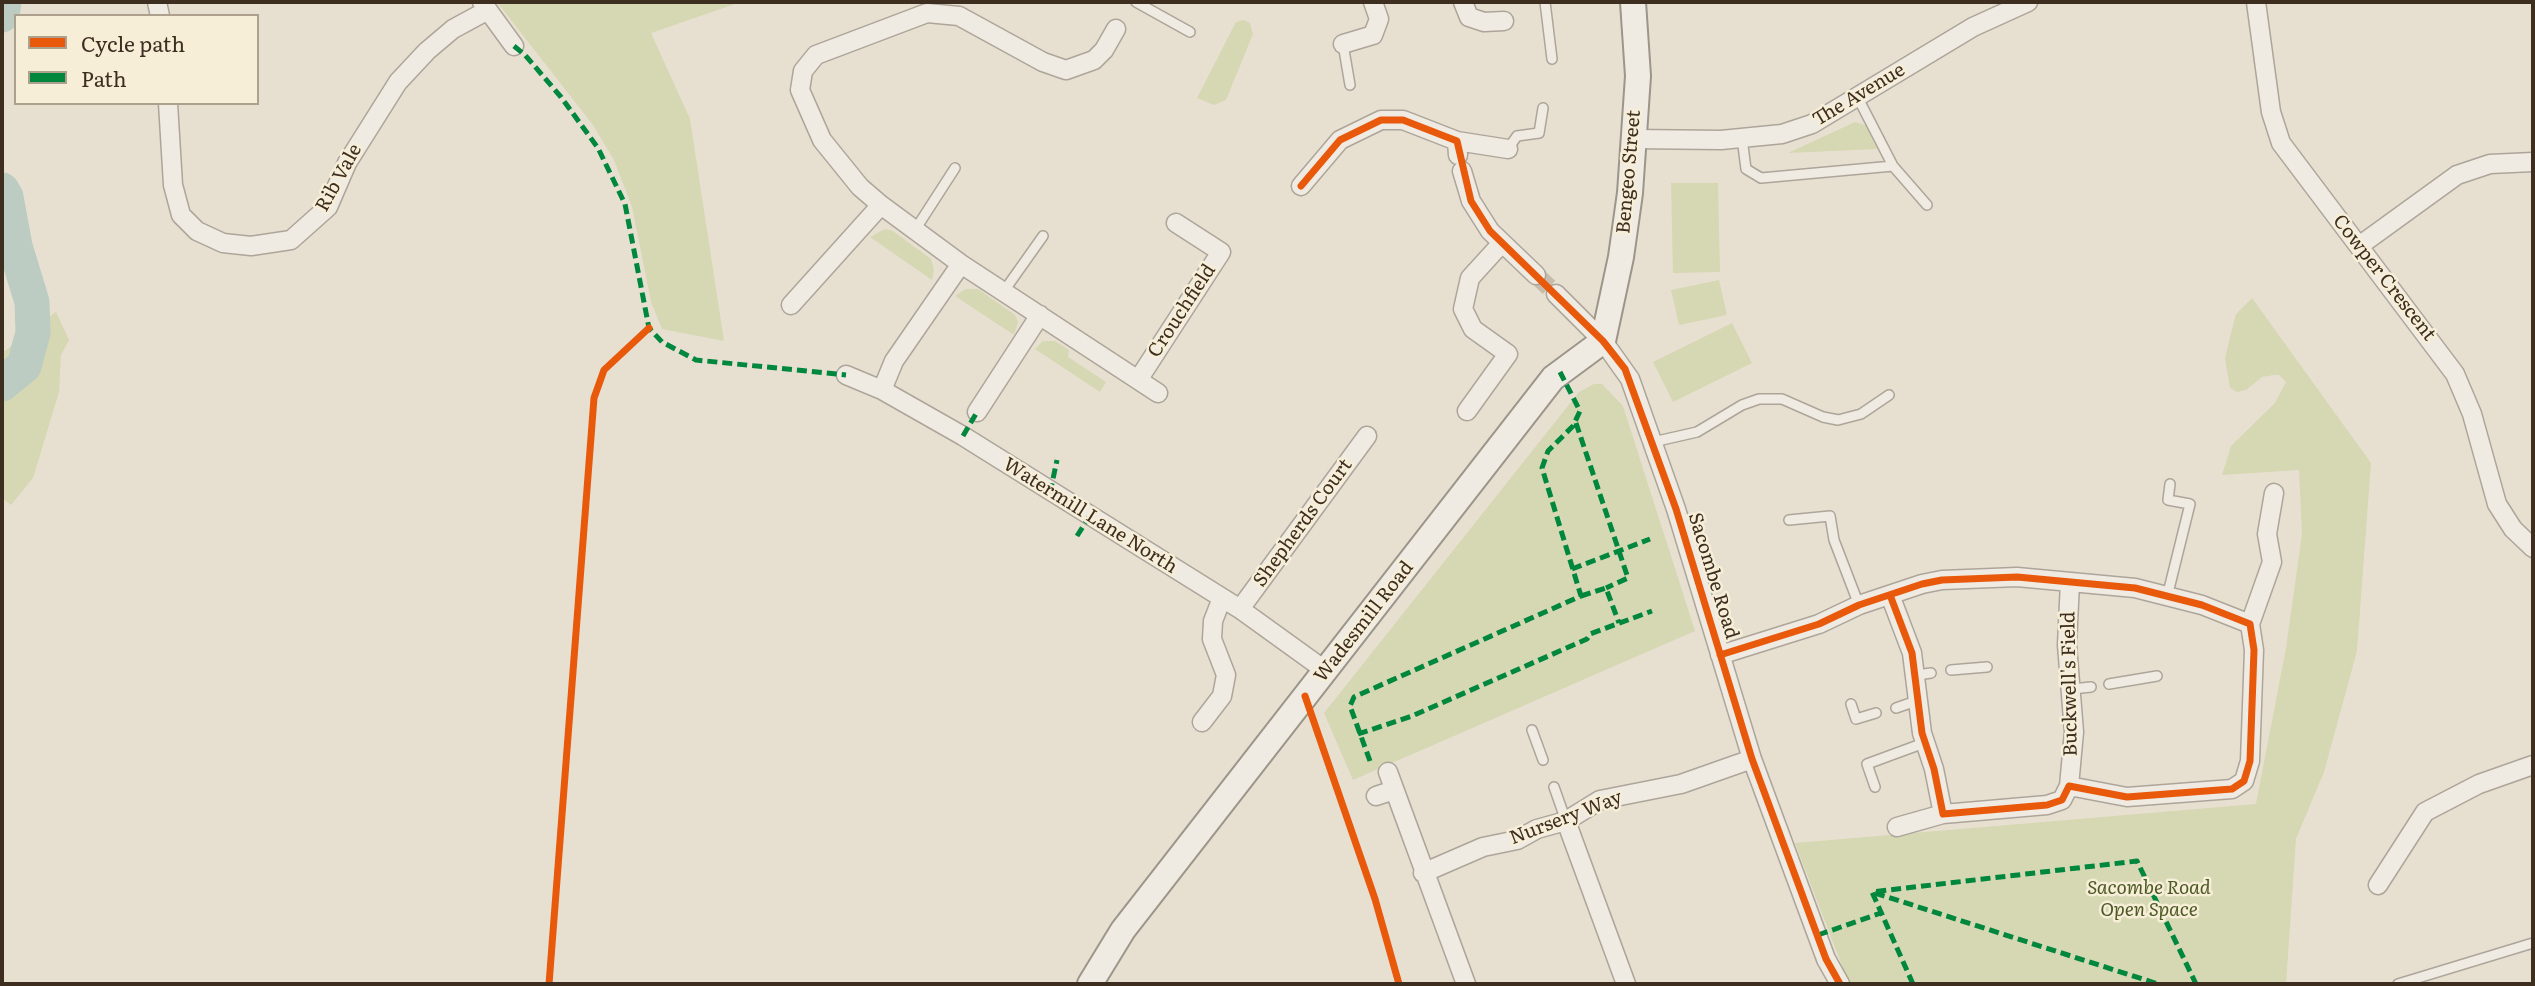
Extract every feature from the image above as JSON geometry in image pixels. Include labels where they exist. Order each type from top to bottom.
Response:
[{"type":"main road","name":"Bengeo Street","points":[[1603,341],[1623,244],[1633,139],[1638,76],[1633,2]]},
{"type":"main road","name":"Wadesmill Road","points":[[1090,984],[1123,930],[1553,378],[1603,341]]},
{"type":"street","points":[[1343,44],[1373,35],[1379,19],[1374,2]]},
{"type":"street","points":[[1462,2],[1469,17],[1484,22],[1504,21]]},
{"type":"street","name":"The Avenue","points":[[1633,139],[1742,138],[1798,129],[1858,98],[1973,27],[2028,2]]},
{"type":"street","name":"Cowper Crescent","points":[[2256,2],[2274,128],[2292,159],[2455,374],[2472,414],[2497,503],[2512,530],[2533,548]]},
{"type":"street","points":[[485,6],[514,46]]},
{"type":"street","name":"Rib Vale","points":[[168,105],[173,185],[181,215],[197,231],[223,243],[251,246],[291,240],[328,206],[346,163],[398,82],[427,51],[485,6]]},
{"type":"street","points":[[1116,29],[1104,50],[1094,60],[1066,70],[1043,62],[959,16],[927,13],[816,55],[803,71],[800,90],[822,140],[860,187],[881,205],[961,264],[1158,393]]},
{"type":"street","points":[[1301,186],[1340,140],[1381,120],[1403,120],[1459,156],[1508,149]]},
{"type":"street","points":[[1459,156],[1471,201],[1501,244],[1536,275]]},
{"type":"street","points":[[2359,246],[2457,175],[2490,163],[2533,163]]},
{"type":"street","points":[[791,305],[881,205]]},
{"type":"street","name":"Crouchfield","points":[[1138,380],[1221,252],[1176,223]]},
{"type":"street","points":[[1466,411],[1508,354],[1474,329],[1463,309],[1470,278],[1501,244]]},
{"type":"street","points":[[882,390],[894,361],[961,264]]},
{"type":"street","name":"Sacombe Road","points":[[1556,294],[1603,341],[1630,379],[1653,442],[1752,759],[1826,958],[1840,984]]},
{"type":"street","points":[[977,412],[1040,315]]},
{"type":"street","name":"Watermill Lane North","points":[[846,375],[882,390],[962,436],[1240,609],[1326,671]]},
{"type":"street","name":"Shepherds Court","points":[[1240,609],[1367,436]]},
{"type":"street","points":[[1897,827],[1943,814],[2048,805],[2062,800],[2069,786],[2127,797],[2232,789],[2241,786],[2250,761],[2255,649],[2250,624],[2272,562],[2267,534],[2274,494]]},
{"type":"street","name":"Buckwell's Field","points":[[1720,655],[1819,624],[1859,605],[1922,584],[1966,578],[2017,577],[2135,588],[2233,615],[2250,624]]},
{"type":"street","name":"Buckwell's Field","points":[[2069,786],[2074,732],[2067,645],[2070,582]]},
{"type":"street","points":[[1890,595],[1924,674],[1920,699],[1924,743],[1934,769],[1943,814]]},
{"type":"street","points":[[1202,722],[1222,696],[1226,675],[1212,639],[1213,621],[1222,598]]},
{"type":"street","name":"Nursery Way","points":[[1423,873],[1483,847],[1517,840],[1537,829],[1566,821],[1600,800],[1681,784],[1752,759]]},
{"type":"street","points":[[2378,885],[2425,812],[2479,784],[2533,765]]},
{"type":"street","points":[[1388,772],[1466,984]]},
{"type":"street","points":[[1376,796],[1394,790]]},
{"type":"street","points":[[1566,821],[1626,984]]},
{"type":"lane","points":[[1136,2],[1190,32]]},
{"type":"lane","points":[[1545,2],[1552,59]]},
{"type":"lane","points":[[1343,44],[1350,85]]},
{"type":"lane","points":[[1858,98],[1893,166],[1927,205]]},
{"type":"lane","points":[[1508,149],[1517,136],[1539,133],[1543,108]]},
{"type":"lane","points":[[1742,138],[1746,169],[1761,178],[1893,166]]},
{"type":"lane","points":[[915,230],[955,167]]},
{"type":"lane","points":[[1004,291],[1043,236]]},
{"type":"lane","points":[[1653,442],[1696,432],[1759,398],[1782,399],[1838,420],[1861,414],[1889,395]]},
{"type":"lane","points":[[2167,597],[2190,504],[2168,500],[2170,484]]},
{"type":"lane","points":[[1789,520],[1830,516],[1834,540],[1859,605]]},
{"type":"lane","points":[[1951,670],[1987,667]]},
{"type":"lane","points":[[2109,684],[2157,676]]},
{"type":"lane","points":[[2072,690],[2091,687]]},
{"type":"lane","points":[[1896,708],[1920,699]]},
{"type":"lane","points":[[1851,704],[1856,719],[1875,713]]},
{"type":"lane","points":[[1532,730],[1543,760]]},
{"type":"lane","points":[[1875,787],[1867,764],[1924,743]]},
{"type":"lane","points":[[1554,787],[1566,821]]},
{"type":"lane","points":[[2398,984],[2533,943]]},
{"type":"green space","points":[[497,2],[741,2],[651,33],[690,119],[724,341],[662,329],[651,302],[632,207],[614,160],[593,125]]},
{"type":"green space","points":[[1244,20],[1250,23],[1253,34],[1226,100],[1214,105],[1197,98],[1236,22]]},
{"type":"green space","points":[[1855,122],[1865,125],[1877,149],[1788,153]]},
{"type":"green space","points":[[1671,183],[1718,183],[1720,272],[1673,273]]},
{"type":"green space","points":[[885,229],[893,231],[931,259],[934,270],[932,280],[870,237]]},
{"type":"green space","points":[[1719,280],[1727,315],[1679,325],[1671,290]]},
{"type":"green space","points":[[966,289],[978,289],[1015,315],[1018,322],[1014,335],[955,296]]},
{"type":"green space","name":"Sacombe Road Open Space","points":[[2252,298],[2371,463],[2357,651],[2324,772],[2296,839],[2286,984],[1849,984],[1795,843],[2256,804],[2286,648],[2302,534],[2299,470],[2222,475],[2231,446],[2275,403],[2286,382],[2279,375],[2274,375],[2262,377],[2246,390],[2237,392],[2230,388],[2225,359],[2231,333],[2236,314]]},
{"type":"green space","points":[[56,312],[69,340],[61,355],[59,392],[33,478],[11,505],[2,498],[2,353]]},
{"type":"green space","points":[[1732,323],[1752,363],[1673,402],[1653,362]]},
{"type":"green space","points":[[1043,341],[1055,341],[1069,350],[1068,357],[1106,382],[1100,392],[1035,349]]},
{"type":"green space","points":[[1594,384],[1602,384],[1623,406],[1695,631],[1353,780],[1324,713],[1579,392]]},
{"type":"waterway","points":[[2,15],[4,2]]},
{"type":"waterway","points":[[2,190],[32,302],[33,333],[24,366],[2,384]]},
{"type":"tunnel","points":[[1536,275],[1556,294]]},
{"type":"marked path","points":[[514,46],[561,97],[598,148],[625,204],[649,328],[662,342],[696,360],[846,375]]},
{"type":"marked path","points":[[1370,761],[1350,706],[1354,697],[1581,596],[1542,468],[1548,451],[1573,426],[1580,411],[1560,372]]},
{"type":"marked path","points":[[963,436],[977,412]]},
{"type":"marked path","points":[[1576,423],[1628,578],[1606,588]]},
{"type":"marked path","points":[[1050,493],[1057,460]]},
{"type":"marked path","points":[[1077,536],[1089,517]]},
{"type":"marked path","points":[[1572,569],[1650,539]]},
{"type":"marked path","points":[[1581,596],[1606,588],[1619,623]]},
{"type":"marked path","points":[[1358,734],[1412,716],[1587,639],[1590,634],[1652,611]]},
{"type":"marked path","points":[[1913,984],[1872,892],[2137,861],[2196,984]]},
{"type":"marked path","points":[[1875,893],[2158,984]]},
{"type":"marked path","points":[[1818,935],[1881,913]]},
{"type":"cycle path","points":[[1301,186],[1340,140],[1381,120],[1403,120],[1457,141],[1471,201],[1490,231],[1603,341],[1625,369],[1676,509],[1752,759],[1826,959],[1840,984]]},
{"type":"cycle path","points":[[549,984],[594,398],[604,370],[649,328]]},
{"type":"cycle path","points":[[1720,655],[1819,624],[1859,605],[1922,584],[1942,580],[2017,577],[2135,588],[2202,605],[2250,624],[2254,650],[2250,761],[2244,781],[2232,789],[2127,797],[2069,786],[2062,800],[2047,805],[1943,814],[1934,769],[1922,733],[1912,653],[1890,595]]},
{"type":"cycle path","points":[[1305,696],[1375,899],[1399,984]]}]
